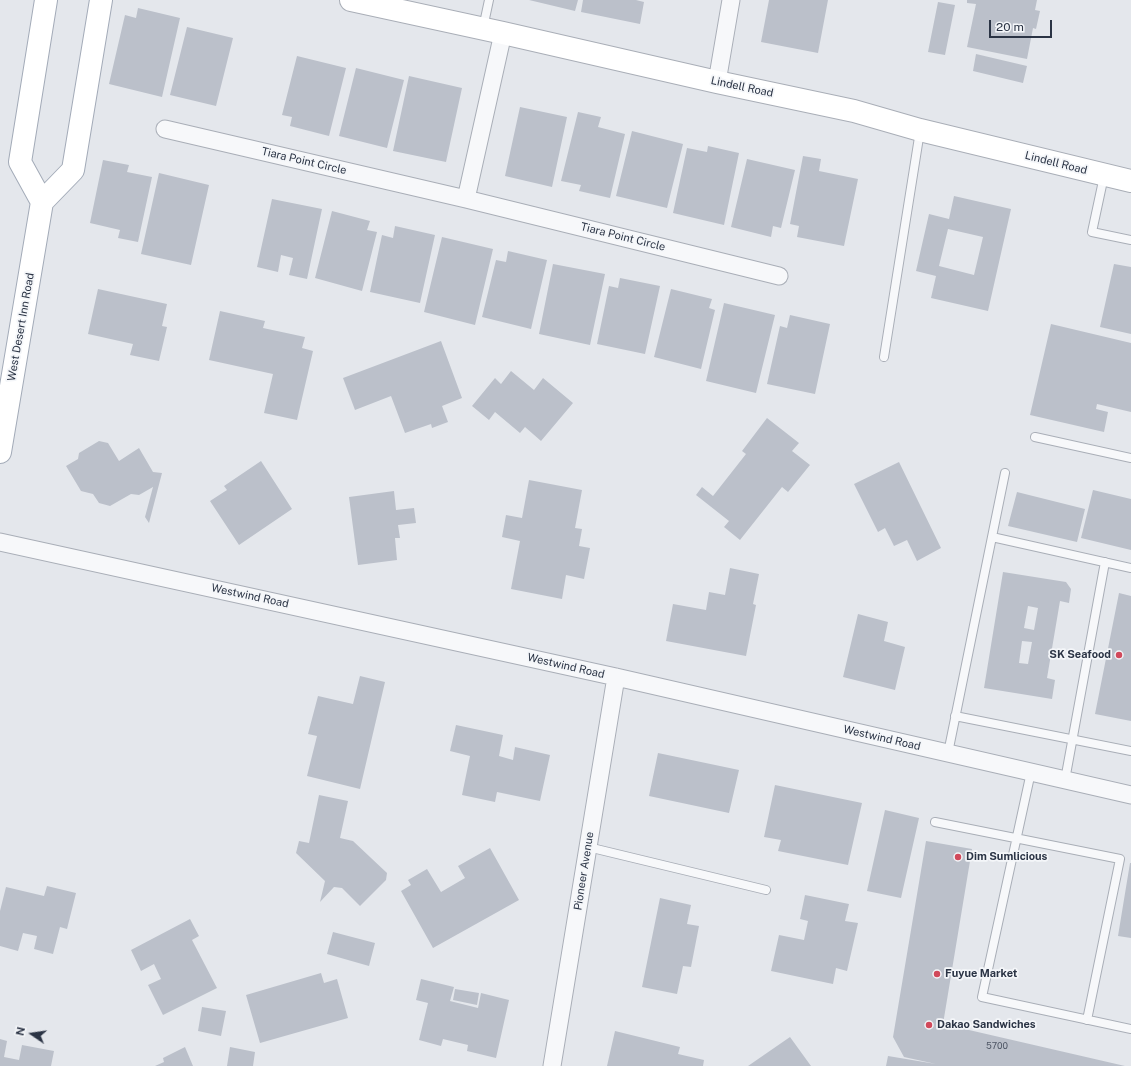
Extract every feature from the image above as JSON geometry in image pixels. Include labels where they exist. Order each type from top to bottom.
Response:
[{"type":"street","points":[[46,0],[20,162],[42,202],[73,170],[101,0]]},
{"type":"street","name":"Lindell Road","points":[[351,0],[717,82],[854,111],[920,130],[1104,175],[1131,180]]},
{"type":"street","points":[[717,82],[731,0]]},
{"type":"street","points":[[466,198],[493,31]]},
{"type":"street","name":"Tiara Point Circle","points":[[165,129],[466,198],[779,276]]},
{"type":"street","name":"West Desert Inn Road","points":[[0,452],[42,202]]},
{"type":"street","name":"Westwind Road","points":[[0,542],[616,677],[1131,795]]},
{"type":"street","name":"Pioneer Avenue","points":[[552,1066],[616,677]]},
{"type":"lane","points":[[489,0],[493,31]]},
{"type":"lane","points":[[884,357],[920,130]]},
{"type":"lane","points":[[1104,175],[1092,232],[1131,240]]},
{"type":"lane","points":[[1035,437],[1131,458]]},
{"type":"lane","points":[[948,753],[1005,473]]},
{"type":"lane","points":[[992,537],[1131,568]]},
{"type":"lane","points":[[1065,780],[1105,562]]},
{"type":"lane","points":[[956,716],[1131,751]]},
{"type":"lane","points":[[1032,772],[982,997],[1131,1029]]},
{"type":"lane","points":[[935,822],[1017,837],[1120,859],[1087,1020]]},
{"type":"lane","points":[[588,846],[766,890]]},
{"type":"building","points":[[529,0],[578,0],[575,11]]},
{"type":"building","points":[[583,0],[636,0],[644,2],[640,24],[581,12]]},
{"type":"building","points":[[769,0],[828,0],[818,53],[761,42]]},
{"type":"building","points":[[967,0],[1037,0],[1035,10],[1040,11],[1036,29],[1033,28],[1027,59],[967,47],[976,4],[967,3]]},
{"type":"building","points":[[938,2],[955,5],[945,55],[928,52]]},
{"type":"building","points":[[138,8],[180,18],[162,97],[109,84],[125,15],[136,18]]},
{"type":"building","points":[[187,27],[233,38],[216,106],[170,95]]},
{"type":"building","points":[[976,54],[1027,66],[1023,83],[973,71]]},
{"type":"building","points":[[297,56],[346,68],[329,136],[290,126],[292,117],[282,115]]},
{"type":"building","points":[[356,68],[404,80],[387,148],[339,136]]},
{"type":"building","points":[[409,76],[462,88],[446,162],[393,151]]},
{"type":"building","points":[[520,107],[567,117],[552,187],[505,176]]},
{"type":"building","points":[[578,112],[601,117],[598,127],[625,134],[610,198],[579,191],[581,185],[561,181]]},
{"type":"building","points":[[632,131],[683,144],[667,208],[616,196]]},
{"type":"building","points":[[708,146],[739,153],[724,225],[673,213],[687,148],[707,152]]},
{"type":"building","points":[[803,156],[821,159],[819,171],[858,179],[844,246],[797,237],[799,226],[790,224]]},
{"type":"building","points":[[747,159],[795,170],[781,228],[773,226],[771,237],[731,227]]},
{"type":"building","points":[[103,160],[129,165],[127,172],[152,177],[138,242],[118,238],[120,230],[90,223]]},
{"type":"building","points":[[159,173],[209,185],[191,265],[141,254]]},
{"type":"building","points":[[954,196],[1011,209],[988,311],[931,298],[936,276],[916,271],[929,214],[949,219]],"holes":[[[948,229],[983,237],[974,275],[939,266]]]},
{"type":"building","points":[[272,199],[322,209],[307,279],[289,275],[293,258],[281,255],[278,272],[257,267]]},
{"type":"building","points":[[332,211],[370,221],[367,230],[377,232],[362,291],[315,278]]},
{"type":"building","points":[[395,226],[435,235],[420,303],[370,292],[382,235],[393,238]]},
{"type":"building","points":[[442,237],[493,249],[475,325],[424,312]]},
{"type":"building","points":[[508,251],[547,260],[531,329],[482,317],[496,260],[506,262]]},
{"type":"building","points":[[553,264],[605,274],[590,345],[539,334]]},
{"type":"building","points":[[1114,264],[1131,267],[1131,334],[1100,327]]},
{"type":"building","points":[[620,278],[660,286],[645,354],[597,344],[609,286],[618,288]]},
{"type":"building","points":[[98,289],[167,304],[162,326],[167,327],[159,361],[130,355],[133,344],[88,334]]},
{"type":"building","points":[[671,289],[712,299],[709,308],[715,310],[701,369],[654,357]]},
{"type":"building","points":[[724,303],[775,315],[756,393],[706,381]]},
{"type":"building","points":[[220,311],[265,321],[263,328],[305,337],[302,348],[313,351],[297,420],[264,413],[273,374],[209,360]]},
{"type":"building","points":[[790,315],[830,324],[815,394],[767,384],[780,326],[787,328]]},
{"type":"building","points":[[1051,324],[1131,343],[1131,412],[1097,404],[1096,409],[1108,412],[1104,432],[1030,415]]},
{"type":"building","points":[[441,341],[462,398],[442,406],[448,422],[432,428],[431,424],[405,433],[391,396],[355,410],[343,378]]},
{"type":"building","points":[[511,371],[534,390],[543,378],[573,403],[541,441],[525,427],[520,433],[495,412],[489,420],[472,406],[495,378],[501,384]]},
{"type":"building","points":[[767,418],[799,443],[792,451],[810,465],[788,492],[782,487],[740,540],[724,527],[729,521],[696,495],[702,487],[713,496],[746,454],[742,451]]},
{"type":"building","points":[[99,441],[108,443],[119,461],[139,448],[153,472],[162,473],[149,523],[145,517],[153,487],[139,495],[131,494],[110,506],[99,503],[93,494],[81,491],[66,466],[78,459],[79,453]]},
{"type":"building","points":[[261,461],[292,509],[239,545],[210,501],[227,490],[224,486]]},
{"type":"building","points":[[899,462],[941,548],[917,561],[907,540],[894,546],[885,528],[878,532],[854,484]]},
{"type":"building","points":[[529,480],[582,490],[575,528],[582,529],[579,546],[590,548],[584,579],[566,575],[562,599],[511,589],[520,541],[502,537],[506,515],[522,518]]},
{"type":"building","points":[[1093,490],[1131,499],[1131,550],[1081,538]]},
{"type":"building","points":[[394,491],[396,510],[414,508],[416,523],[398,525],[400,538],[395,538],[397,560],[358,565],[349,497]]},
{"type":"building","points":[[1017,492],[1085,509],[1077,542],[1008,526]]},
{"type":"building","points":[[730,568],[759,574],[753,604],[756,605],[746,656],[666,641],[673,604],[706,610],[709,592],[725,595]]},
{"type":"building","points":[[1003,572],[1066,582],[1071,589],[1069,603],[1060,601],[1047,678],[1055,680],[1052,699],[984,688]],"holes":[[[1028,606],[1038,608],[1034,630],[1024,628]],[[1022,641],[1032,642],[1028,664],[1019,663]]]},
{"type":"building","name":"SK Seafood","points":[[1119,593],[1131,596],[1131,721],[1095,714]]},
{"type":"building","points":[[858,614],[888,622],[884,641],[905,647],[895,690],[843,677]]},
{"type":"building","points":[[360,676],[385,682],[360,789],[307,776],[317,736],[308,734],[318,696],[353,704]]},
{"type":"building","points":[[456,725],[503,735],[499,756],[513,760],[515,747],[550,755],[540,801],[497,792],[495,802],[462,795],[470,756],[450,751]]},
{"type":"building","points":[[658,753],[739,770],[729,813],[649,796]]},
{"type":"building","points":[[775,785],[862,803],[848,865],[778,851],[781,840],[764,837]]},
{"type":"building","points":[[319,795],[348,801],[340,838],[353,841],[387,873],[386,880],[360,906],[342,888],[334,887],[320,902],[325,881],[296,853],[299,841],[309,843]]},
{"type":"building","points":[[885,810],[919,818],[901,898],[867,891]]},
{"type":"building","points":[[926,841],[972,849],[943,1024],[1125,1066],[886,1066],[888,1056],[936,1064],[904,1057],[893,1037]]},
{"type":"building","points":[[490,848],[519,900],[433,948],[401,891],[411,885],[408,880],[427,869],[441,892],[465,878],[458,866]]},
{"type":"building","points":[[1131,863],[1131,938],[1118,936]]},
{"type":"building","points":[[47,886],[76,893],[67,929],[60,927],[53,954],[34,949],[37,936],[23,933],[18,951],[0,946],[0,911],[6,887],[44,896]]},
{"type":"building","points":[[805,895],[849,904],[845,921],[858,923],[847,971],[836,968],[833,984],[771,971],[779,935],[804,940],[808,921],[800,919]]},
{"type":"building","points":[[660,898],[691,905],[687,924],[699,926],[691,967],[683,966],[677,994],[642,987]]},
{"type":"building","points":[[190,919],[199,936],[192,940],[217,988],[163,1015],[148,985],[161,979],[154,964],[141,971],[131,950]]},
{"type":"building","points":[[333,932],[375,943],[369,966],[327,954]]},
{"type":"building","points":[[321,973],[324,983],[337,979],[348,1018],[260,1043],[246,995]]},
{"type":"building","points":[[421,979],[454,987],[450,1001],[478,1008],[481,993],[509,1000],[496,1058],[467,1051],[468,1045],[443,1039],[441,1046],[419,1040],[428,1003],[416,1000]]},
{"type":"building","points":[[455,989],[479,993],[477,1005],[453,1000]]},
{"type":"building","points":[[202,1007],[226,1011],[221,1036],[198,1031]]},
{"type":"building","points":[[615,1031],[680,1047],[678,1054],[704,1060],[703,1066],[607,1066]]},
{"type":"building","points":[[790,1037],[811,1066],[748,1066]]},
{"type":"building","points":[[0,1039],[7,1041],[4,1057],[19,1060],[22,1045],[54,1051],[51,1066],[0,1066]]},
{"type":"building","points":[[185,1047],[193,1066],[155,1066],[164,1062],[163,1058]]},
{"type":"building","points":[[230,1047],[255,1052],[253,1066],[227,1066]]},
{"type":"place","name":"SK Seafood","points":[[1119,655]]},
{"type":"place","name":"Dim Sumlicious","points":[[958,857]]},
{"type":"place","name":"Fuyue Market","points":[[937,974]]},
{"type":"place","name":"Dakao Sandwiches","points":[[929,1025]]}]
